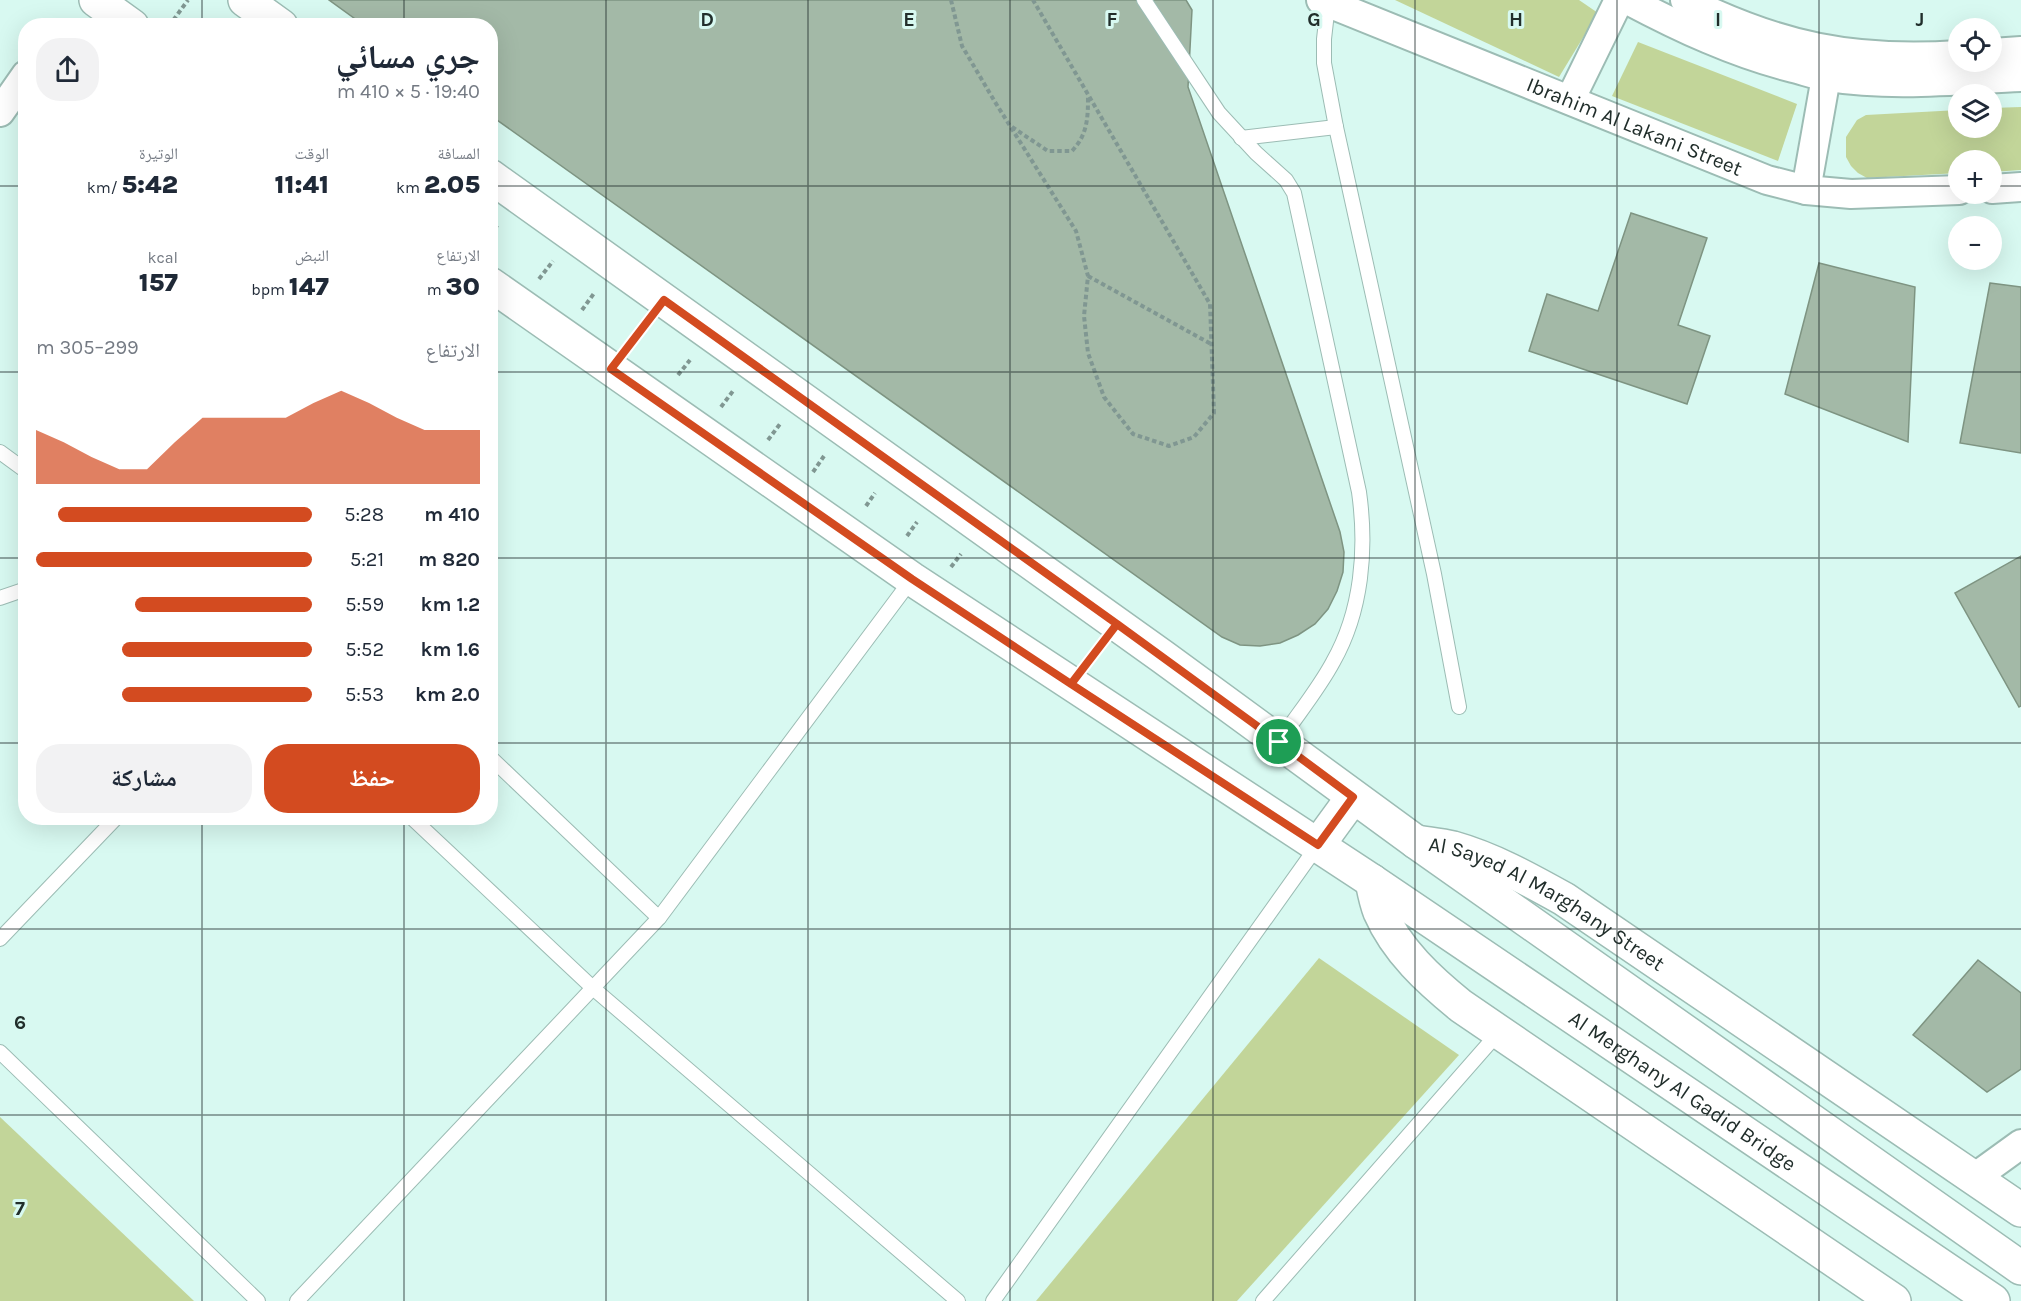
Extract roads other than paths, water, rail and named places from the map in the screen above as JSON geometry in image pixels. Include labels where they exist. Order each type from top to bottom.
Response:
[{"type":"main road","points":[[96,0],[121,18]]},
{"type":"main road","points":[[245,0],[270,18]]},
{"type":"main road","name":"Al Sayed Al Marghany Street","points":[[498,182],[845,429],[1416,842],[1451,847],[1484,858],[1525,877],[1563,899],[2021,1210]]},
{"type":"main road","points":[[498,290],[911,578],[1372,880],[1380,912],[1394,937],[1411,960],[1435,985],[1894,1301]]},
{"type":"main road","points":[[1318,845],[1353,797]]},
{"type":"main road","points":[[1416,842],[2021,1268]]},
{"type":"main road","name":"Al Merghany Al Gadid Bridge","points":[[1372,880],[1993,1301]]},
{"type":"street","points":[[1570,100],[1619,0]]},
{"type":"street","points":[[1628,0],[1691,32],[1736,51],[1826,77],[1873,82],[1920,82],[2021,76]]},
{"type":"street","points":[[1685,0],[1720,18],[1764,35],[1811,47],[1878,57],[1948,56]]},
{"type":"street","name":"Ibrahim Al Lakani Street","points":[[1326,1],[1745,171],[1806,190],[1870,194],[1948,190]]},
{"type":"street","points":[[2002,52],[2021,51]]},
{"type":"street","points":[[1806,190],[1826,77]]},
{"type":"street","points":[[0,112],[18,86]]},
{"type":"street","points":[[2002,189],[2021,188]]},
{"type":"street","points":[[1974,1178],[2021,1144]]},
{"type":"lane","points":[[1144,0],[1219,113],[1240,138],[1286,180],[1294,193],[1359,492],[1363,524],[1361,574],[1347,630],[1334,661],[1279,742]]},
{"type":"lane","points":[[1326,1],[1324,63],[1336,127],[1434,574],[1459,707]]},
{"type":"lane","points":[[1240,138],[1336,127]]},
{"type":"lane","points":[[0,452],[18,465]]},
{"type":"lane","points":[[297,1301],[659,918],[911,578]]},
{"type":"lane","points":[[0,598],[18,592]]},
{"type":"lane","points":[[498,765],[659,918]]},
{"type":"lane","points":[[0,939],[109,825]]},
{"type":"lane","points":[[419,825],[594,989],[958,1301]]},
{"type":"lane","points":[[993,1301],[1318,845]]},
{"type":"lane","points":[[1263,1301],[1500,1031]]},
{"type":"lane","points":[[0,1052],[239,1286],[258,1301]]}]
